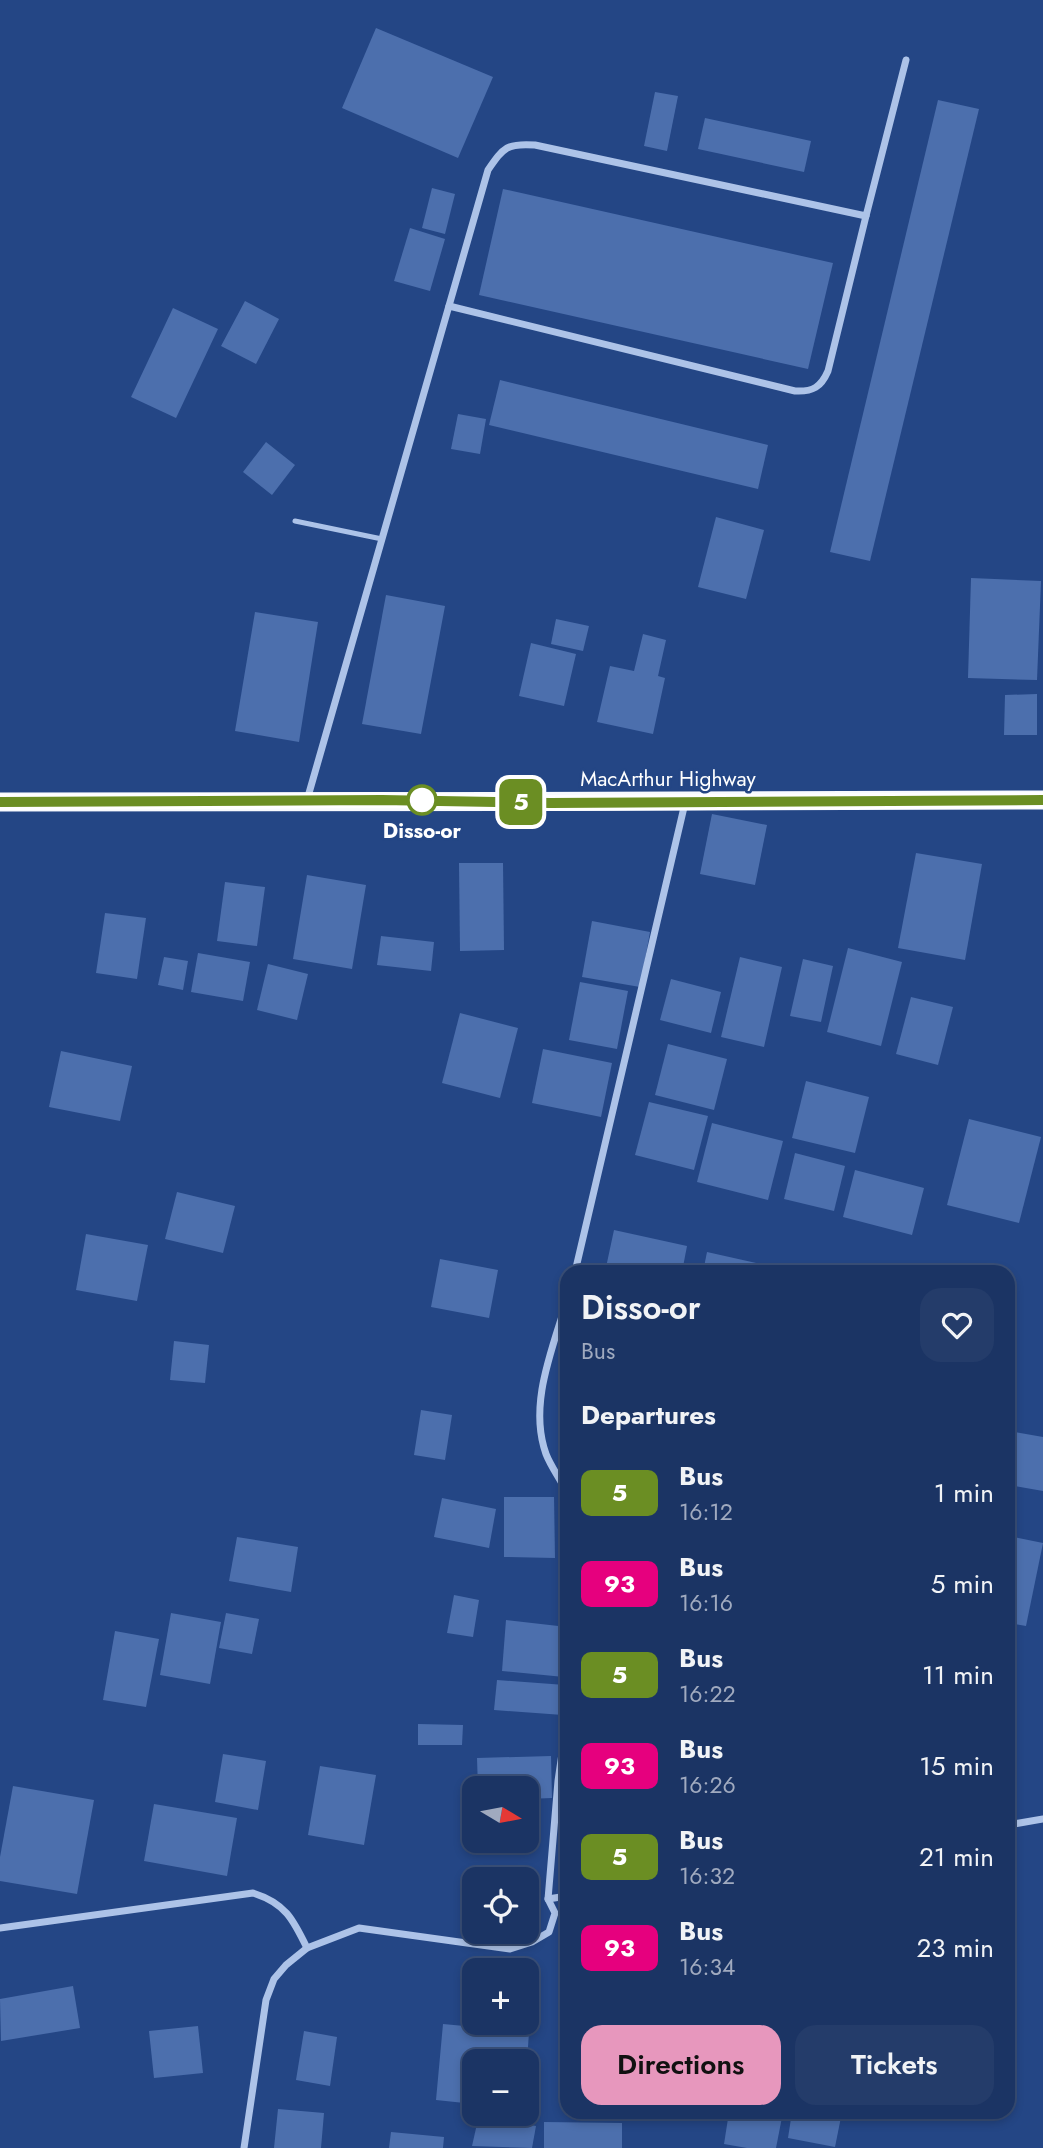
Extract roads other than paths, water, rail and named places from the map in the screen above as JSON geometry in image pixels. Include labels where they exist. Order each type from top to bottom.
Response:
[{"type":"highway","name":"MacArthur Highway","points":[[0,802],[1043,800]]},
{"type":"street","points":[[449,306],[806,392],[817,389],[828,371],[906,60]]},
{"type":"street","points":[[307,801],[488,170],[505,148],[517,144],[535,145],[866,216]]},
{"type":"street","points":[[577,1265],[685,802]]},
{"type":"street","points":[[560,1323],[548,1362],[538,1420],[547,1455],[560,1480]]},
{"type":"street","points":[[244,2148],[266,2000],[275,1979],[286,1965],[307,1948],[359,1928],[510,1949],[532,1942],[549,1932],[555,1913],[548,1899],[560,1767]]},
{"type":"street","points":[[1015,1824],[1043,1819]]},
{"type":"street","points":[[0,1928],[253,1893],[267,1897],[281,1906],[294,1921],[307,1948]]},
{"type":"street","points":[[548,1899],[560,1897]]},
{"type":"lane","points":[[295,521],[382,538]]},
{"type":"place","name":"Disso-or","points":[[422,800]]}]
